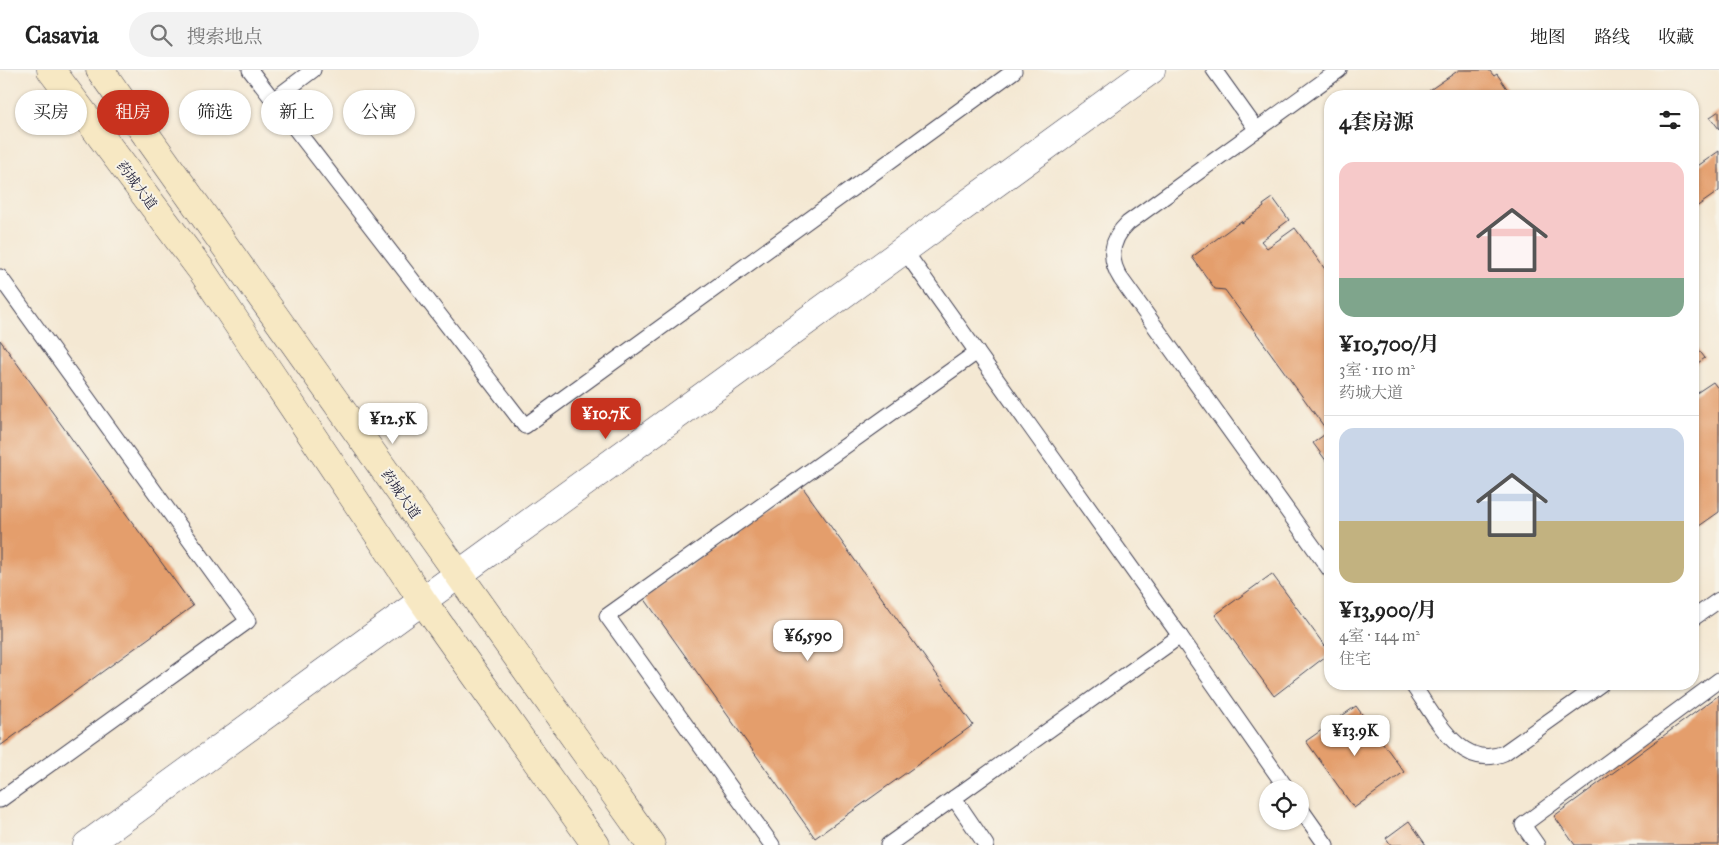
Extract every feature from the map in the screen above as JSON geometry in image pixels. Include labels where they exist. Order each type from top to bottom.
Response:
[{"type":"main road","name":"药城大道","points":[[51,70],[202,271],[422,600],[596,845]]},
{"type":"main road","name":"药城大道","points":[[100,70],[651,845]]},
{"type":"street","points":[[87,845],[1151,70]]},
{"type":"lane","points":[[250,70],[265,90]]},
{"type":"lane","points":[[286,90],[313,70]]},
{"type":"lane","points":[[300,135],[525,426],[1014,72],[1012,70]]},
{"type":"lane","points":[[1214,70],[1257,130]]},
{"type":"lane","points":[[1324,562],[1121,280],[1115,270],[1112,258],[1116,238],[1128,223],[1339,70]]},
{"type":"lane","points":[[904,250],[1281,780]]},
{"type":"lane","points":[[0,277],[248,621],[0,800]]},
{"type":"lane","points":[[772,845],[607,616],[977,352]]},
{"type":"lane","points":[[1699,613],[1719,600]]},
{"type":"lane","points":[[888,845],[1180,636]]},
{"type":"lane","points":[[1537,845],[1522,825],[1719,680]]},
{"type":"lane","points":[[1416,690],[1460,748],[1477,757],[1487,758],[1504,753],[1593,690]]},
{"type":"lane","points":[[954,798],[986,845]]},
{"type":"lane","points":[[1309,821],[1326,845]]},
{"type":"building","points":[[1459,70],[1489,70],[1494,76],[1497,74],[1508,90],[1430,90]]},
{"type":"building","points":[[1719,111],[1719,129],[1710,117]]},
{"type":"building","points":[[1719,151],[1719,191],[1699,205],[1699,165]]},
{"type":"building","points":[[1273,198],[1289,220],[1261,241],[1267,248],[1295,228],[1324,268],[1324,426],[1225,290],[1215,289],[1192,257],[1241,221],[1242,223],[1264,207],[1263,205]]},
{"type":"building","points":[[0,340],[193,606],[0,746]]},
{"type":"building","points":[[1699,350],[1705,358],[1699,362]]},
{"type":"building","points":[[1713,382],[1719,390],[1719,512],[1699,526],[1699,391]]},
{"type":"building","points":[[1324,435],[1324,458],[1313,443]]},
{"type":"building","points":[[801,485],[973,725],[815,838],[644,598],[738,533],[737,531]]},
{"type":"building","points":[[1272,574],[1324,645],[1324,658],[1274,696],[1215,615]]},
{"type":"building","points":[[1719,695],[1719,845],[1575,845],[1554,816]]},
{"type":"building","points":[[1356,706],[1404,772],[1354,808],[1306,741]]},
{"type":"building","points":[[1409,821],[1426,845],[1391,845],[1386,838]]}]
